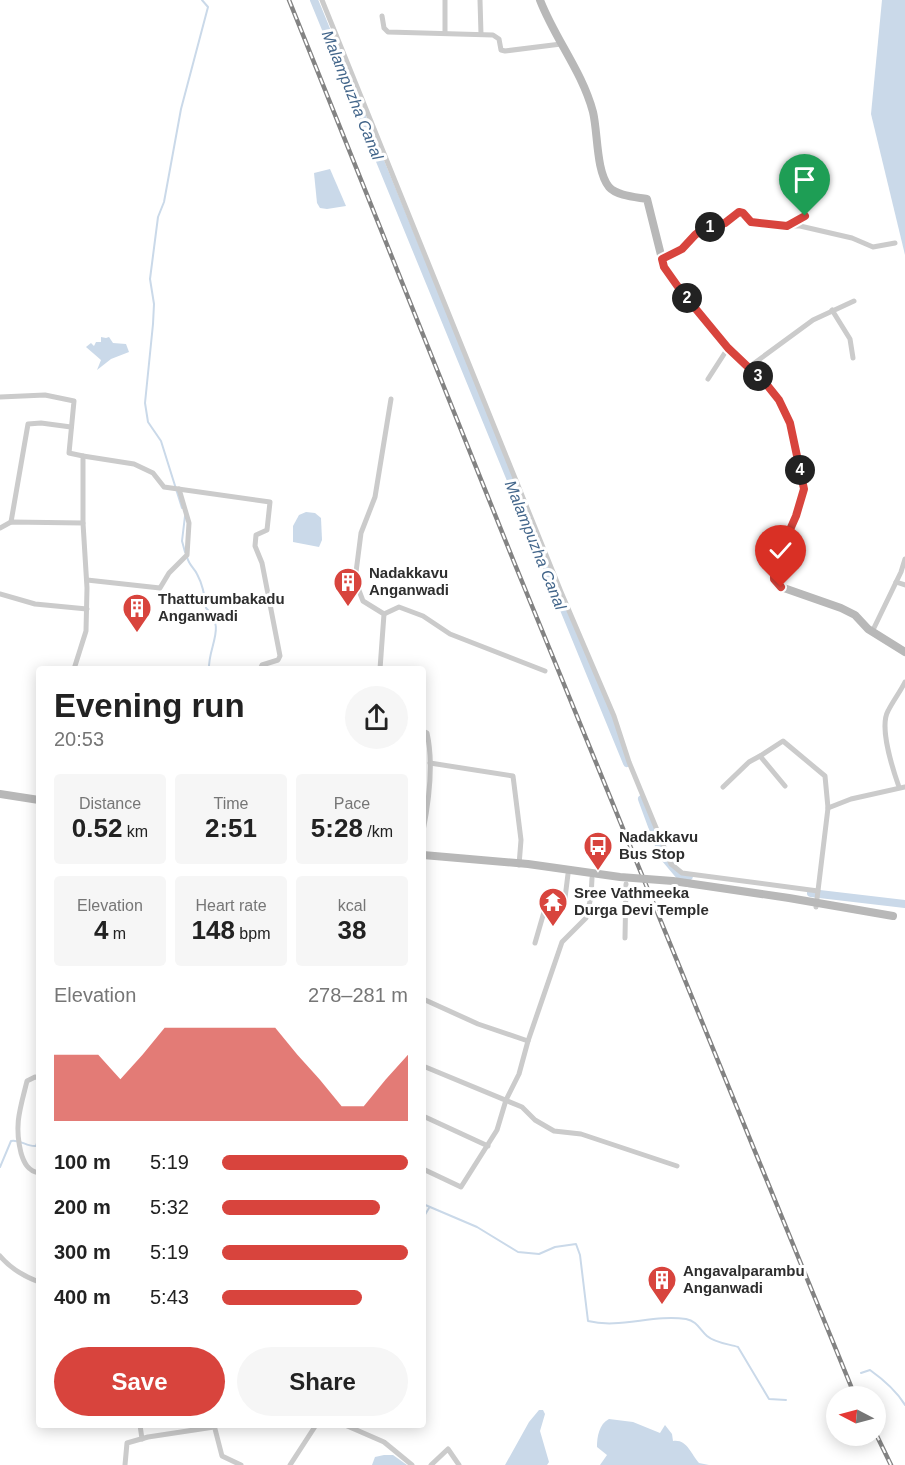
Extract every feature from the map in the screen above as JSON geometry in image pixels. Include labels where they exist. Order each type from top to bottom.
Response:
[{"type":"street","points":[[322,0],[561,592],[614,717],[628,762],[671,864],[678,871],[696,875],[818,890]]},
{"type":"street","points":[[445,0],[445,33]]},
{"type":"street","points":[[480,0],[481,34]]},
{"type":"street","points":[[540,0],[549,23],[580,77],[593,112],[602,176],[611,190],[647,200],[664,267],[728,348],[767,385],[779,400],[790,423],[804,489],[796,516],[774,566],[774,579],[781,587],[855,615],[872,632],[905,652]]},
{"type":"street","points":[[382,16],[384,28],[388,32],[496,36],[499,39],[501,50],[505,51],[561,44]]},
{"type":"street","points":[[787,226],[805,216],[804,184]]},
{"type":"street","points":[[662,259],[682,249],[704,228],[725,223],[739,212],[751,222],[800,226],[852,237],[873,247],[895,243]]},
{"type":"street","points":[[749,368],[813,320],[854,301]]},
{"type":"street","points":[[832,310],[850,339],[853,358]]},
{"type":"street","points":[[708,379],[728,348]]},
{"type":"street","points":[[0,397],[45,395],[74,401],[69,453],[134,464],[153,473],[164,487],[270,502],[267,530],[256,535],[255,546],[262,563],[280,656],[278,660],[262,666]]},
{"type":"street","points":[[384,614],[363,601],[355,580],[361,533],[375,497],[391,399]]},
{"type":"street","points":[[11,522],[28,424],[41,423],[71,428]]},
{"type":"street","points":[[75,666],[86,631],[87,609],[83,456]]},
{"type":"street","points":[[87,580],[160,588],[169,573],[187,555],[189,523],[179,489]]},
{"type":"street","points":[[0,528],[11,522],[83,523]]},
{"type":"street","points":[[872,632],[905,559]]},
{"type":"street","points":[[896,582],[905,585]]},
{"type":"street","points":[[0,594],[35,604],[87,609]]},
{"type":"street","points":[[384,614],[399,607],[423,616],[450,634],[545,670]]},
{"type":"street","points":[[380,666],[384,614]]},
{"type":"street","points":[[828,808],[851,799],[902,787],[892,767],[885,727],[888,711],[905,682]]},
{"type":"street","points":[[426,732],[430,747],[426,802]]},
{"type":"street","points":[[723,787],[749,762],[783,741],[825,776],[828,808],[823,865],[816,907]]},
{"type":"street","points":[[760,756],[785,786]]},
{"type":"street","points":[[430,763],[513,776],[521,840],[519,866]]},
{"type":"street","points":[[0,794],[36,800]]},
{"type":"street","points":[[426,855],[528,864],[620,877],[673,881],[893,916]]},
{"type":"street","points":[[535,943],[544,912],[565,898],[568,874]]},
{"type":"street","points":[[696,875],[697,891]]},
{"type":"street","points":[[426,1170],[461,1187],[488,1146],[497,1130],[506,1100],[519,1074],[562,942],[586,918],[591,897],[592,878]]},
{"type":"street","points":[[625,938],[626,884]]},
{"type":"street","points":[[426,1000],[478,1024],[528,1041]]},
{"type":"street","points":[[426,1067],[522,1107],[535,1120],[554,1131],[581,1134],[677,1166]]},
{"type":"street","points":[[36,1077],[27,1081],[16,1132],[24,1163],[32,1172],[36,1173]]},
{"type":"street","points":[[426,1117],[488,1146]]},
{"type":"street","points":[[0,1256],[10,1267],[36,1281]]},
{"type":"street","points":[[140,1428],[142,1439]]},
{"type":"street","points":[[125,1465],[127,1443],[203,1428]]},
{"type":"street","points":[[215,1428],[222,1456],[241,1465]]},
{"type":"street","points":[[290,1465],[314,1428]]},
{"type":"street","points":[[352,1428],[384,1442],[412,1465]]},
{"type":"street","points":[[431,1465],[448,1449],[459,1465]]},
{"type":"water","points":[[882,0],[905,0],[905,255],[871,114]]},
{"type":"water","points":[[330,169],[346,206],[327,209],[320,208],[317,203],[314,173]]},
{"type":"water","points":[[101,337],[109,337],[113,343],[126,344],[129,352],[111,359],[97,370],[101,360],[86,347],[91,343],[94,346],[96,342],[101,342]]},
{"type":"water","points":[[306,512],[315,513],[321,518],[322,540],[319,547],[293,542],[293,526],[299,515]]},
{"type":"water","points":[[539,1410],[543,1410],[545,1414],[540,1431],[549,1462],[547,1465],[505,1465],[529,1422]]},
{"type":"water","points":[[609,1419],[633,1422],[660,1433],[665,1425],[672,1434],[673,1441],[682,1442],[699,1463],[709,1465],[600,1465],[607,1455],[597,1447],[598,1435],[603,1424]]},
{"type":"water","points":[[393,1455],[407,1465],[372,1465],[375,1457]]},
{"type":"waterway","points":[[182,508],[161,441],[148,422],[145,403],[154,304],[150,279],[158,217],[164,202],[181,109],[208,7],[202,0]]},
{"type":"waterway","name":"Malampuzha Canal","points":[[314,0],[627,763]]},
{"type":"waterway","points":[[185,516],[182,541],[185,552]]},
{"type":"waterway","points":[[187,557],[201,582],[206,608],[215,622],[216,630],[209,666]]},
{"type":"waterway","name":"Malampuzha Canal","points":[[642,799],[663,856],[679,875],[689,876]]},
{"type":"waterway","name":"Malampuzha Canal","points":[[811,893],[905,904]]},
{"type":"waterway","points":[[0,1167],[11,1141],[36,1146]]},
{"type":"waterway","points":[[426,1205],[477,1227],[518,1252],[539,1254],[555,1247],[576,1244],[580,1255],[588,1321],[624,1323],[661,1318],[690,1320],[710,1338],[738,1347],[769,1399],[786,1400]]},
{"type":"waterway","points":[[426,1213],[429,1208]]},
{"type":"waterway","points":[[861,1373],[870,1370],[889,1386],[905,1405]]},
{"type":"railway","points":[[289,0],[514,562],[851,1386]]},
{"type":"railway","points":[[882,1446],[891,1465]]},
{"type":"place","name":"Nadakkavu Anganwadi","points":[[348,608]]},
{"type":"place","name":"Thatturumbakadu Anganwadi","points":[[137,634]]},
{"type":"place","name":"Nadakkavu Bus Stop","points":[[598,872]]},
{"type":"place","name":"Sree Vathmeeka Durga Devi Temple","points":[[553,928]]},
{"type":"place","name":"Angavalparambu Anganwadi","points":[[662,1306]]},
{"type":"route","points":[[781,587],[774,579],[774,566],[796,516],[804,489],[790,423],[779,400],[767,385],[728,348],[681,291],[664,267],[662,259],[682,249],[704,228],[725,223],[739,212],[751,222],[787,226],[805,216]]}]
